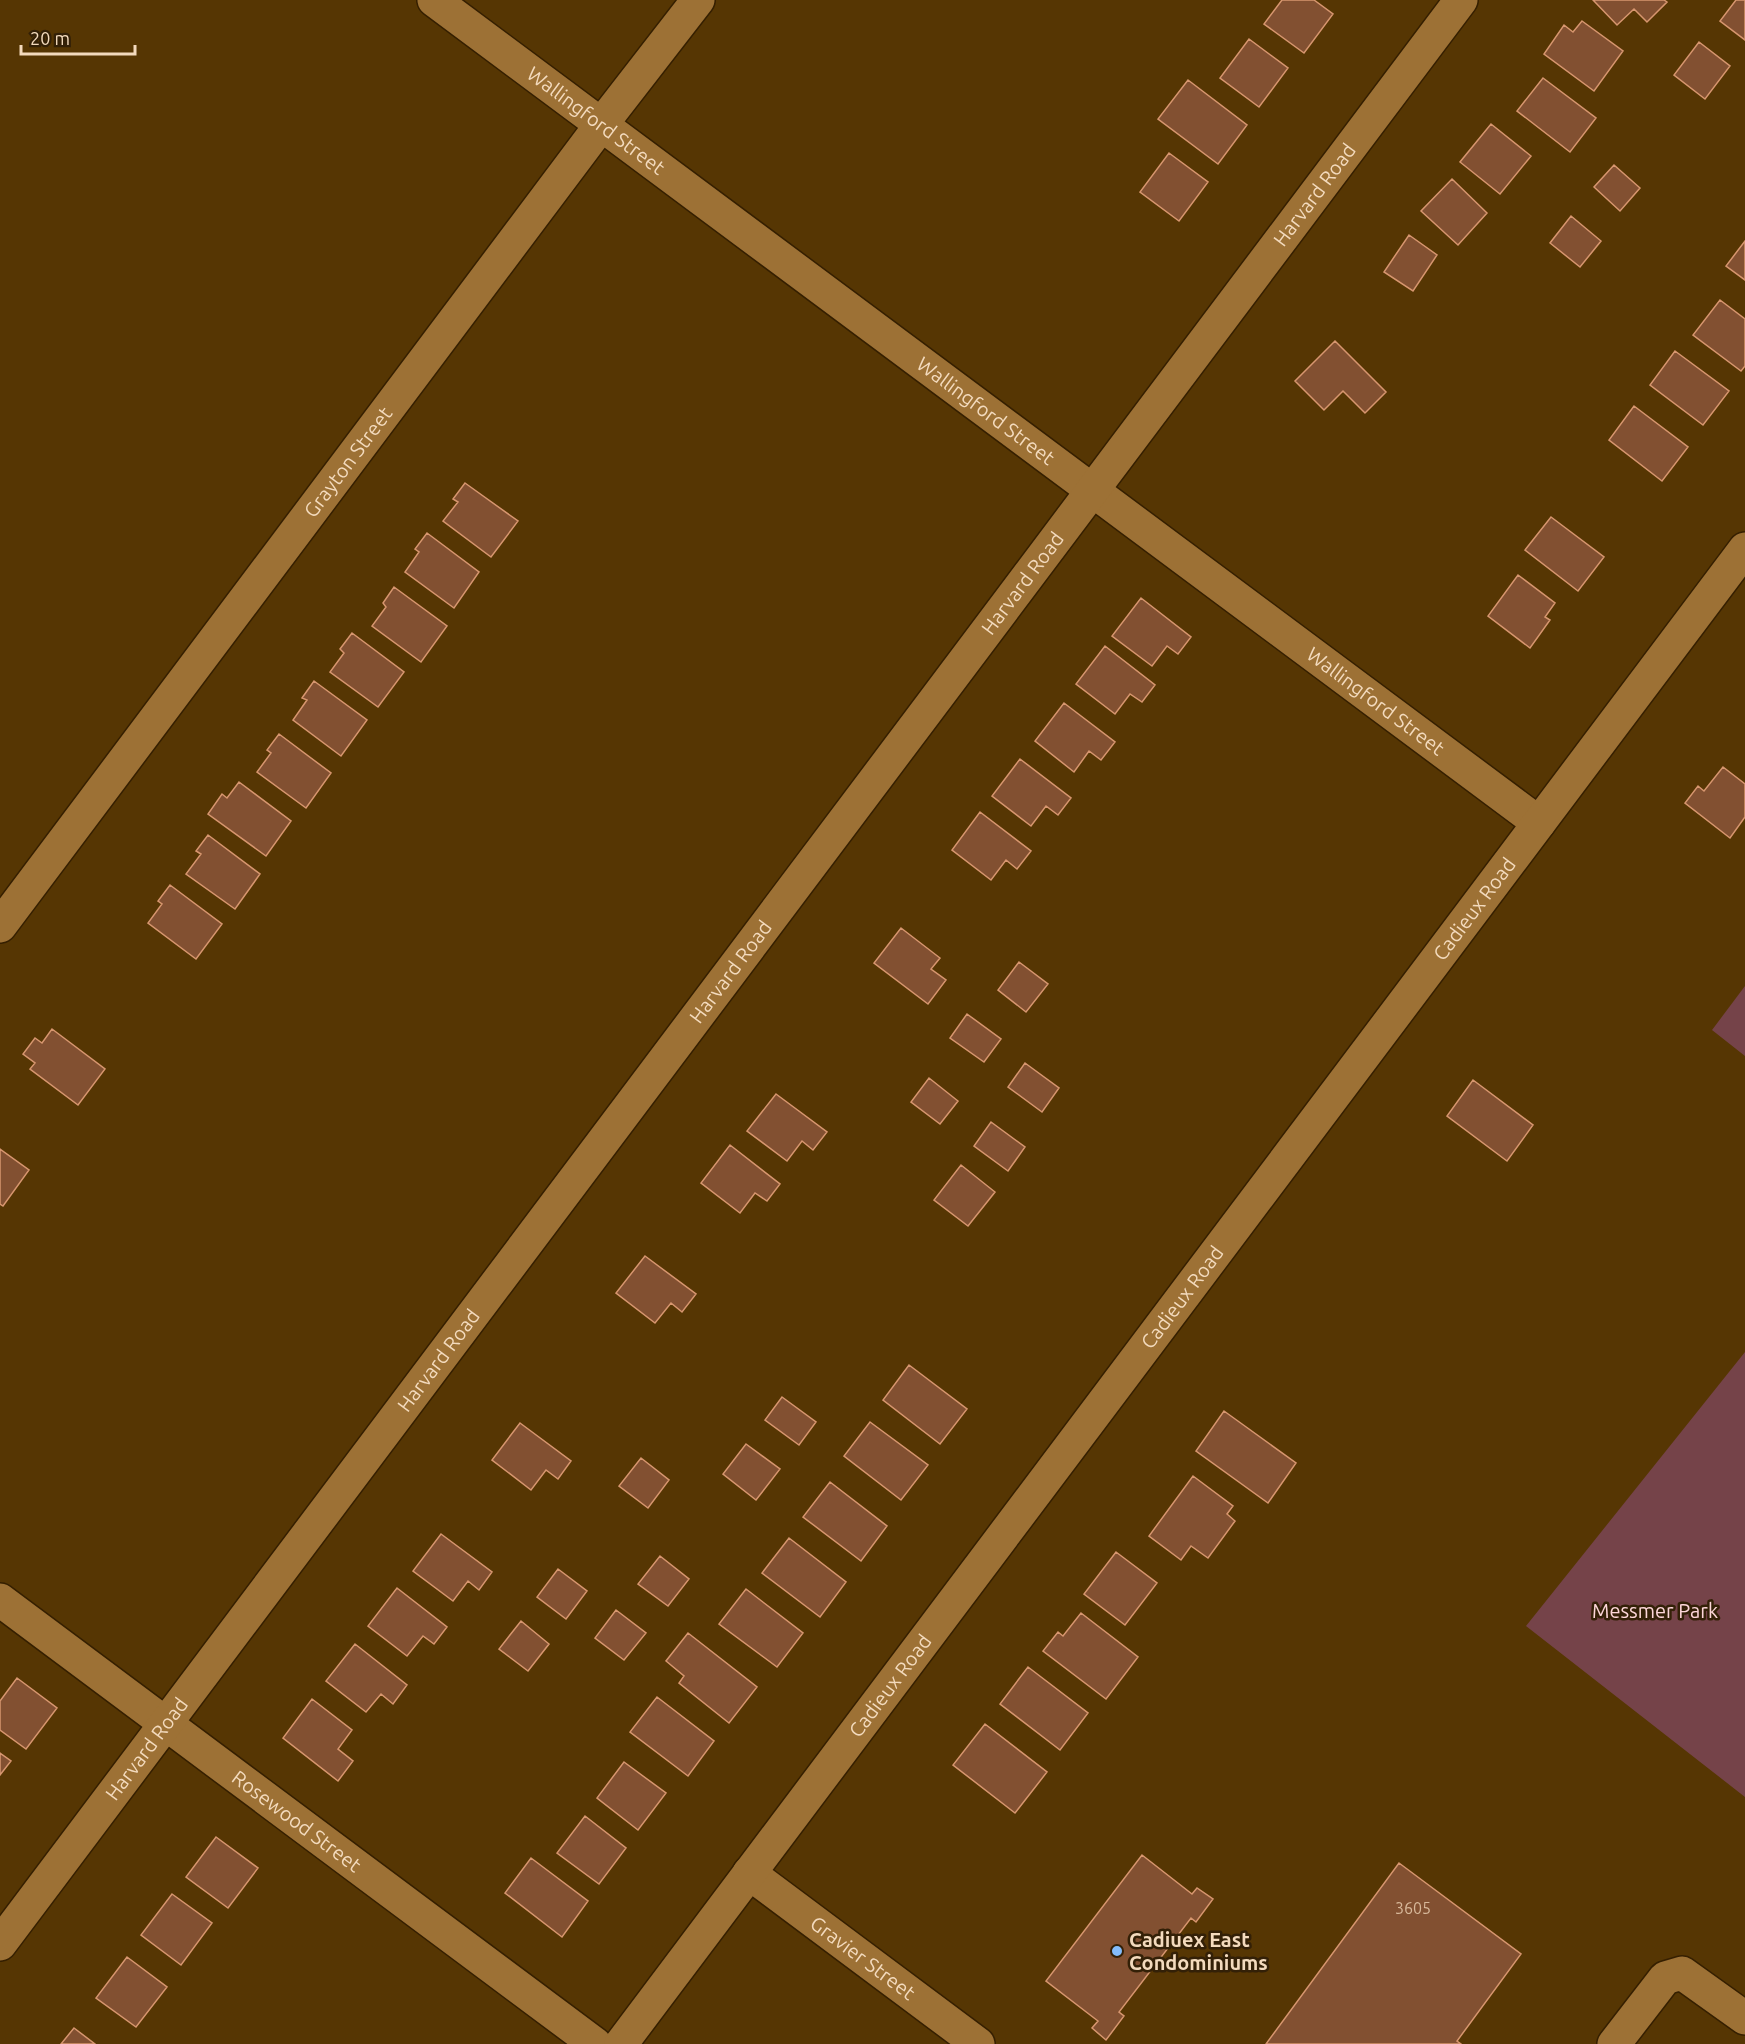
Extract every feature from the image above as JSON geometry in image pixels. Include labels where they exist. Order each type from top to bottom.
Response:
[{"type":"street","name":"Wallingford Street","points":[[434,0],[1539,823]]},
{"type":"street","name":"Grayton Street","points":[[0,926],[698,0]]},
{"type":"street","name":"Harvard Road","points":[[0,1944],[1461,0]]},
{"type":"street","name":"Cadieux Road","points":[[621,2044],[1745,549]]},
{"type":"street","name":"Rosewood Street","points":[[0,1600],[595,2044]]},
{"type":"street","name":"Gravier Street","points":[[749,1872],[978,2044]]},
{"type":"street","points":[[1614,2044],[1665,1978],[1682,1973],[1745,2018]]},
{"type":"green space","points":[[1745,986],[1745,1056],[1712,1030]]},
{"type":"green space","name":"Messmer Park","points":[[1745,1352],[1745,1797],[1526,1626]]},
{"type":"building","points":[[1282,0],[1314,0],[1333,14],[1304,53],[1264,24]]},
{"type":"building","points":[[1593,0],[1664,0],[1667,2],[1647,22],[1634,9],[1617,25]]},
{"type":"building","points":[[1736,0],[1745,0],[1745,40],[1720,21]]},
{"type":"building","points":[[1582,21],[1623,51],[1594,91],[1544,54],[1564,25],[1573,32]]},
{"type":"building","points":[[1249,39],[1288,68],[1259,107],[1220,78]]},
{"type":"building","points":[[1699,42],[1730,66],[1705,99],[1674,75]]},
{"type":"building","points":[[1543,78],[1596,118],[1570,152],[1517,111]]},
{"type":"building","points":[[1188,80],[1247,125],[1218,164],[1158,119]]},
{"type":"building","points":[[1491,124],[1531,156],[1500,194],[1460,162]]},
{"type":"building","points":[[1169,153],[1208,182],[1179,221],[1140,192]]},
{"type":"building","points":[[1614,165],[1640,188],[1620,211],[1594,187]]},
{"type":"building","points":[[1452,179],[1487,213],[1458,245],[1421,211]]},
{"type":"building","points":[[1571,216],[1601,241],[1580,267],[1550,243]]},
{"type":"building","points":[[1409,235],[1437,255],[1413,291],[1384,272]]},
{"type":"building","points":[[1745,241],[1745,280],[1726,266]]},
{"type":"building","points":[[1720,300],[1745,319],[1745,366],[1741,371],[1693,335]]},
{"type":"building","points":[[1335,341],[1386,392],[1365,413],[1343,391],[1324,410],[1295,381]]},
{"type":"building","points":[[1675,351],[1729,391],[1703,425],[1650,385]]},
{"type":"building","points":[[1634,406],[1688,447],[1662,481],[1609,440]]},
{"type":"building","points":[[465,483],[518,521],[491,557],[443,521],[458,502],[453,499]]},
{"type":"building","points":[[1551,517],[1604,557],[1578,591],[1525,550]]},
{"type":"building","points":[[427,533],[479,572],[454,608],[405,572],[419,552],[415,549]]},
{"type":"building","points":[[1518,575],[1555,603],[1545,617],[1550,620],[1530,648],[1488,616]]},
{"type":"building","points":[[394,587],[447,626],[421,662],[372,626],[386,607],[383,603]]},
{"type":"building","points":[[1141,598],[1191,637],[1178,654],[1167,646],[1152,666],[1112,636]]},
{"type":"building","points":[[352,633],[404,672],[378,707],[330,672],[344,653],[340,649]]},
{"type":"building","points":[[1105,646],[1155,685],[1142,702],[1130,694],[1115,714],[1076,684]]},
{"type":"building","points":[[314,681],[367,720],[341,756],[293,720],[307,700],[302,698]]},
{"type":"building","points":[[1064,703],[1115,742],[1101,760],[1089,751],[1074,772],[1035,741]]},
{"type":"building","points":[[279,734],[331,773],[306,808],[257,772],[271,753],[267,750]]},
{"type":"building","points":[[1020,759],[1071,798],[1058,815],[1046,806],[1031,826],[992,796]]},
{"type":"building","points":[[1723,767],[1745,784],[1745,817],[1730,838],[1685,803],[1698,786],[1704,791]]},
{"type":"building","points":[[239,782],[291,821],[266,856],[208,814],[222,794],[227,798]]},
{"type":"building","points":[[980,812],[1031,851],[1017,869],[1006,860],[991,880],[952,850]]},
{"type":"building","points":[[208,835],[260,874],[235,909],[186,874],[201,854],[196,851]]},
{"type":"building","points":[[170,885],[222,924],[196,959],[148,923],[162,904],[158,901]]},
{"type":"building","points":[[901,928],[940,958],[931,969],[946,980],[928,1004],[874,963]]},
{"type":"building","points":[[1019,962],[1048,984],[1026,1012],[998,990]]},
{"type":"building","points":[[967,1014],[1001,1039],[984,1062],[950,1038]]},
{"type":"building","points":[[52,1029],[105,1069],[78,1105],[30,1069],[35,1063],[23,1054],[35,1038],[42,1043]]},
{"type":"building","points":[[1025,1063],[1059,1088],[1042,1112],[1008,1087]]},
{"type":"building","points":[[929,1078],[958,1101],[940,1124],[911,1102]]},
{"type":"building","points":[[1473,1080],[1533,1125],[1507,1161],[1447,1116]]},
{"type":"building","points":[[776,1094],[827,1132],[813,1150],[802,1141],[787,1161],[747,1131]]},
{"type":"building","points":[[991,1122],[1025,1147],[1008,1171],[974,1146]]},
{"type":"building","points":[[730,1145],[780,1184],[767,1201],[755,1193],[740,1213],[701,1183]]},
{"type":"building","points":[[0,1149],[29,1170],[3,1206],[0,1204]]},
{"type":"building","points":[[961,1165],[995,1192],[968,1226],[934,1200]]},
{"type":"building","points":[[645,1256],[696,1294],[682,1312],[671,1303],[655,1323],[616,1293]]},
{"type":"building","points":[[909,1365],[967,1409],[940,1444],[883,1400]]},
{"type":"building","points":[[782,1397],[816,1422],[799,1445],[765,1420]]},
{"type":"building","points":[[1224,1411],[1296,1463],[1268,1503],[1196,1451]]},
{"type":"building","points":[[870,1422],[928,1465],[901,1500],[844,1456]]},
{"type":"building","points":[[520,1423],[571,1461],[558,1479],[546,1470],[531,1490],[492,1460]]},
{"type":"building","points":[[746,1444],[780,1469],[756,1500],[723,1474]]},
{"type":"building","points":[[641,1458],[669,1480],[648,1508],[619,1486]]},
{"type":"building","points":[[1193,1476],[1233,1506],[1227,1514],[1235,1521],[1208,1558],[1191,1546],[1181,1560],[1149,1536]]},
{"type":"building","points":[[830,1482],[887,1526],[861,1561],[803,1517]]},
{"type":"building","points":[[441,1534],[492,1572],[479,1590],[468,1581],[453,1601],[413,1571]]},
{"type":"building","points":[[789,1538],[846,1582],[820,1617],[762,1573]]},
{"type":"building","points":[[1116,1552],[1157,1583],[1125,1625],[1084,1594]]},
{"type":"building","points":[[660,1556],[689,1579],[668,1606],[638,1584]]},
{"type":"building","points":[[558,1569],[587,1591],[566,1619],[537,1597]]},
{"type":"building","points":[[397,1588],[447,1627],[434,1644],[423,1636],[407,1656],[368,1626]]},
{"type":"building","points":[[746,1589],[803,1633],[777,1667],[719,1624]]},
{"type":"building","points":[[616,1610],[646,1633],[624,1660],[595,1638]]},
{"type":"building","points":[[1081,1613],[1138,1657],[1106,1699],[1043,1651],[1058,1632],[1063,1636]]},
{"type":"building","points":[[521,1621],[549,1644],[528,1671],[499,1649]]},
{"type":"building","points":[[688,1633],[757,1687],[729,1723],[679,1683],[684,1676],[666,1661]]},
{"type":"building","points":[[355,1644],[407,1685],[393,1704],[381,1694],[366,1712],[326,1681]]},
{"type":"building","points":[[1028,1667],[1088,1713],[1060,1750],[1000,1704]]},
{"type":"building","points":[[17,1678],[57,1708],[26,1749],[0,1730],[0,1701]]},
{"type":"building","points":[[657,1697],[714,1741],[688,1776],[630,1732]]},
{"type":"building","points":[[312,1699],[352,1730],[338,1749],[353,1761],[338,1781],[283,1738]]},
{"type":"building","points":[[985,1724],[1047,1772],[1015,1813],[953,1765]]},
{"type":"building","points":[[0,1753],[11,1761],[0,1775]]},
{"type":"building","points":[[624,1762],[666,1793],[638,1830],[597,1798]]},
{"type":"building","points":[[585,1816],[626,1848],[599,1884],[557,1853]]},
{"type":"building","points":[[216,1837],[258,1868],[228,1908],[186,1877]]},
{"type":"building","name":"Cadiuex East Condominiums","points":[[1142,1855],[1192,1894],[1197,1888],[1213,1899],[1196,1922],[1191,1918],[1119,2012],[1124,2016],[1106,2040],[1092,2028],[1098,2021],[1046,1981]]},
{"type":"building","points":[[531,1858],[588,1901],[562,1937],[505,1893]]},
{"type":"building","points":[[1399,1863],[1521,1954],[1457,2041],[1461,2044],[1266,2044]]},
{"type":"building","points":[[172,1894],[212,1923],[181,1965],[141,1935]]},
{"type":"building","points":[[127,1957],[167,1987],[136,2027],[96,1998]]},
{"type":"building","points":[[74,2028],[95,2044],[61,2044]]},
{"type":"place","name":"Cadiuex East Condominiums","points":[[1117,1951]]}]
